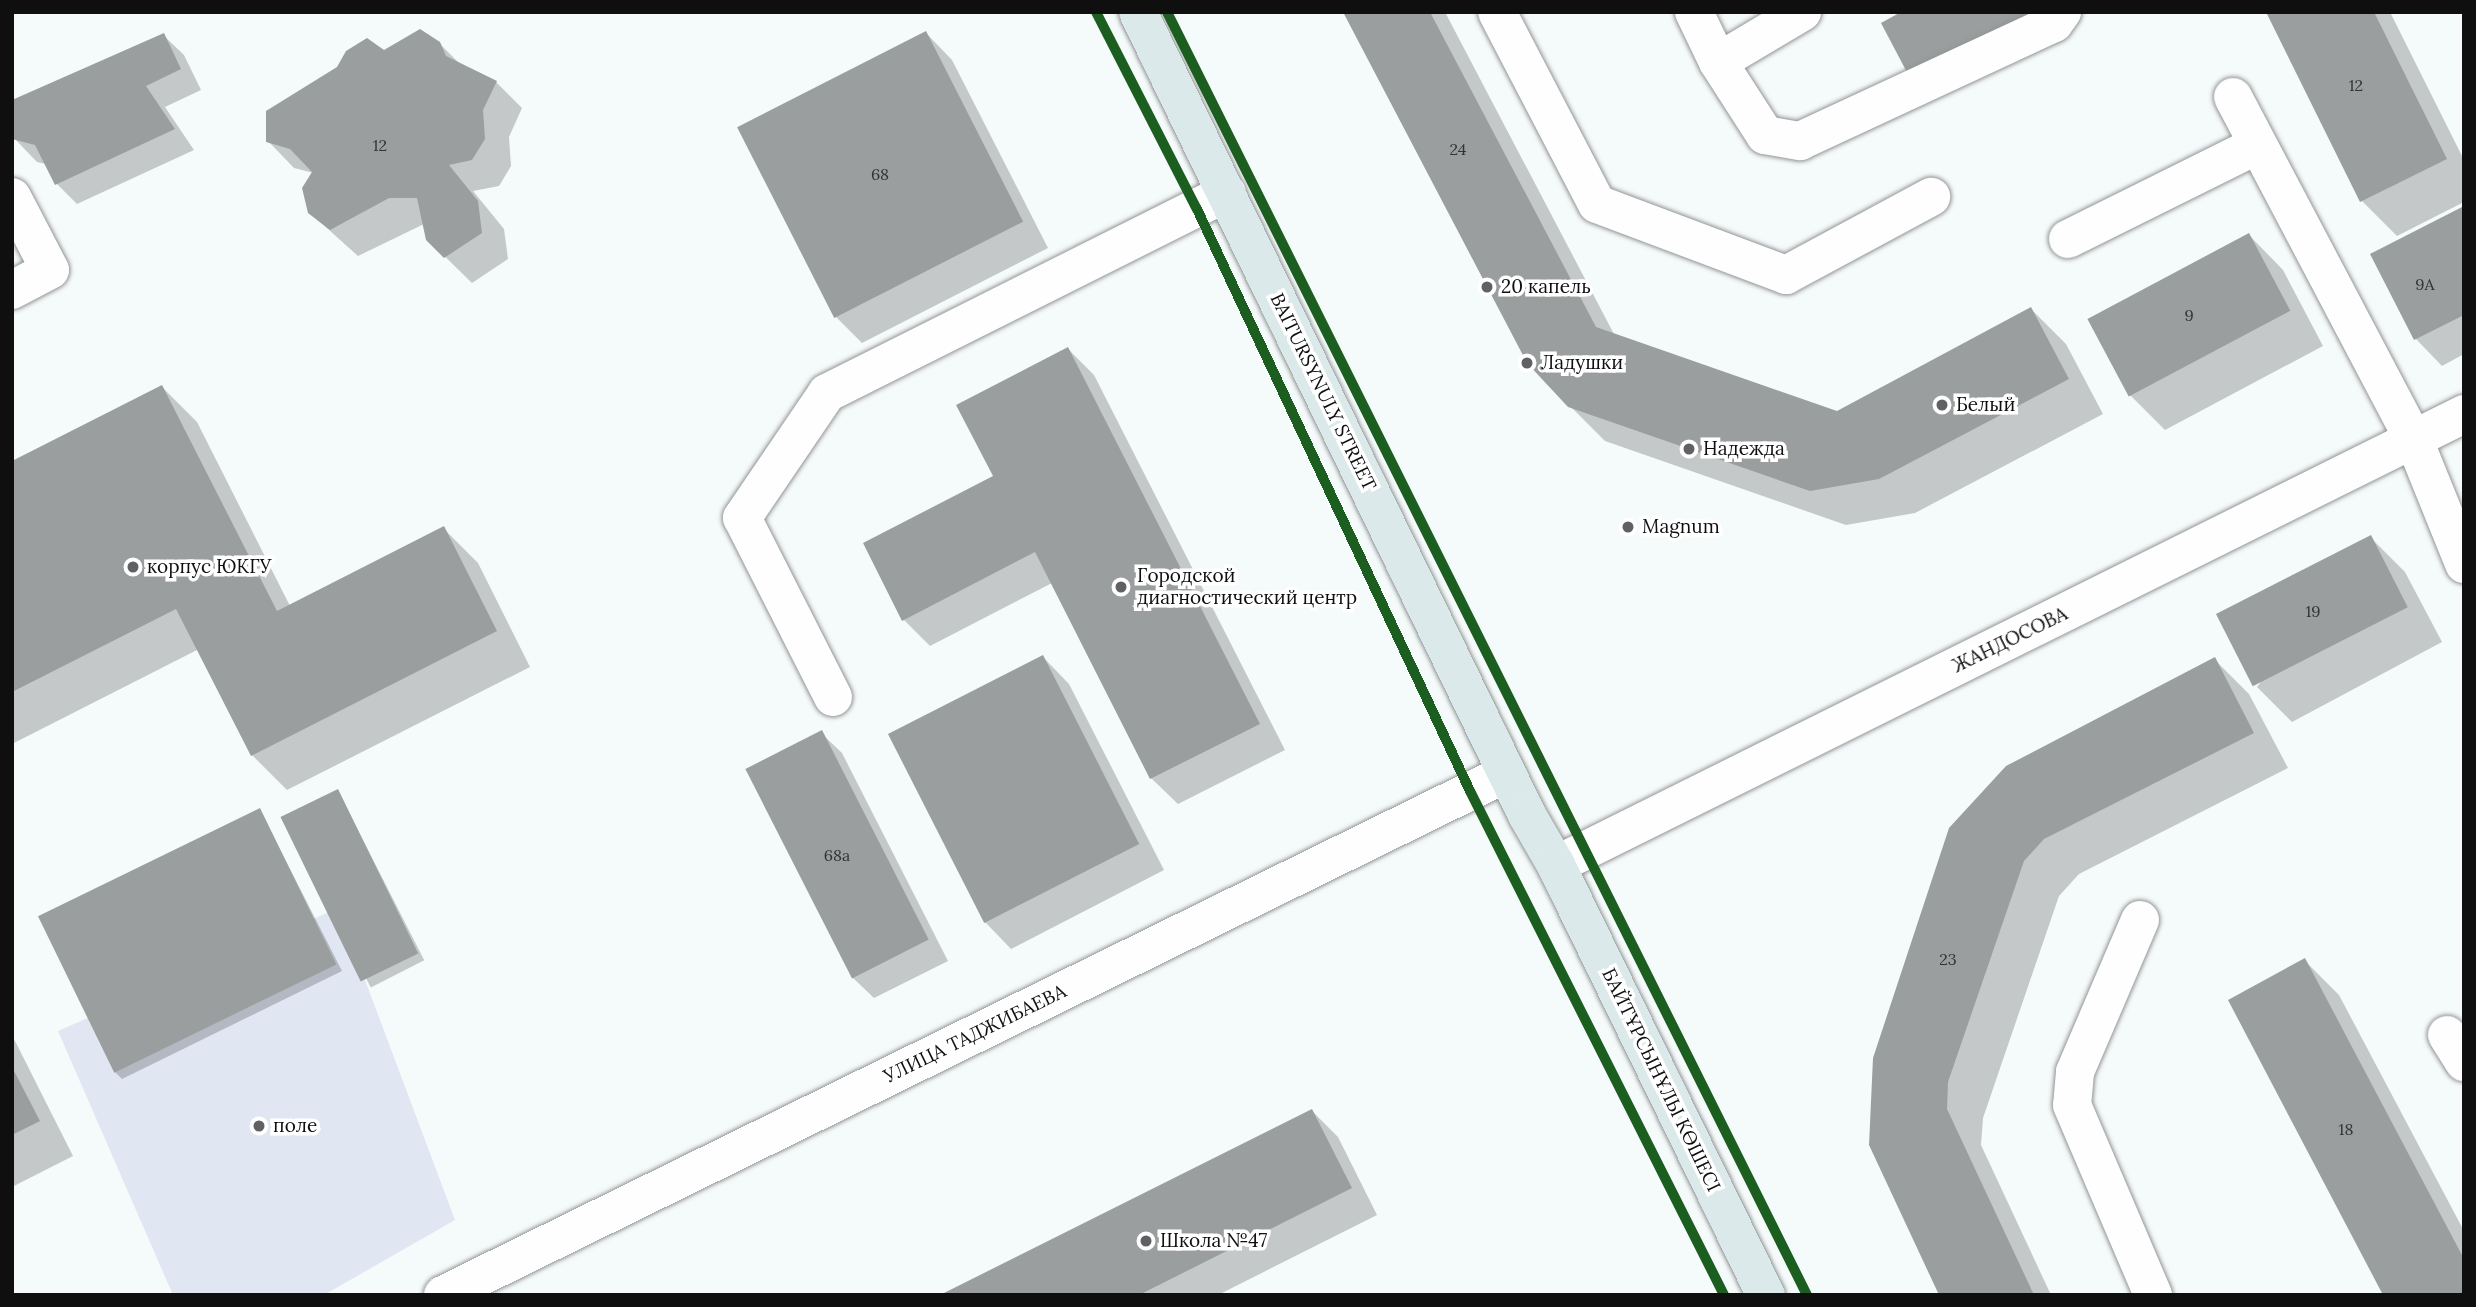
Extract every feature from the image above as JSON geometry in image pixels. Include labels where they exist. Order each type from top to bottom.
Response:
[{"type":"main road","name":"BAITURSYNULY STREET","points":[[1138,12],[1507,773],[1556,865]]},
{"type":"main road","name":"БАЙТҰРСЫНҰЛЫ КӨШЕСІ","points":[[1556,865],[1766,1295]]},
{"type":"street","points":[[1497,12],[1597,204],[1786,275],[1931,197]]},
{"type":"street","points":[[1694,12],[1718,62],[1765,135],[1800,141],[2054,23],[2062,12]]},
{"type":"street","points":[[1718,62],[1802,12]]},
{"type":"street","points":[[2233,97],[2414,440],[2464,564]]},
{"type":"street","points":[[2067,239],[2257,145]]},
{"type":"street","points":[[833,697],[742,518],[827,393],[1227,193]]},
{"type":"street","points":[[12,197],[50,270],[12,290]]},
{"type":"street","name":"ЖАНДОСОВА","points":[[1556,865],[2464,414]]},
{"type":"street","name":"УЛИЦА ТАДЖИБАЕВА","points":[[443,1295],[1507,773]]},
{"type":"street","points":[[2140,920],[2075,1072],[2072,1105],[2153,1295]]},
{"type":"shaded area","name":"поле","points":[[338,908],[455,1220],[324,1295],[173,1295],[58,1031]]},
{"type":"building","points":[[1343,12],[1430,12],[1596,327],[1837,411],[2031,307],[2069,379],[1879,479],[1810,491],[1568,407],[1527,363]]},
{"type":"building","points":[[1901,12],[2028,12],[2030,17],[1911,80],[1881,23]]},
{"type":"building","points":[[2266,12],[2374,12],[2447,159],[2360,202]]},
{"type":"building","points":[[420,29],[440,42],[446,56],[497,81],[483,110],[485,139],[472,160],[449,165],[478,201],[482,233],[444,258],[426,240],[417,198],[389,198],[330,230],[308,213],[302,188],[312,172],[290,149],[266,142],[266,111],[337,67],[346,51],[367,38],[384,50]]},
{"type":"building","points":[[926,31],[1023,222],[834,318],[737,127]]},
{"type":"building","points":[[164,33],[181,69],[146,86],[175,129],[55,185],[35,145],[12,139],[12,100]]},
{"type":"building","points":[[2464,206],[2464,315],[2414,340],[2370,254]]},
{"type":"building","points":[[2249,233],[2290,311],[2129,397],[2087,319]]},
{"type":"building","name":"Городской диагностический центр","points":[[1068,347],[1260,724],[1150,779],[1035,552],[902,621],[863,543],[993,476],[956,405]]},
{"type":"building","name":"корпус ЮКГУ","points":[[162,385],[277,611],[444,526],[497,631],[251,756],[176,609],[12,692],[12,461]]},
{"type":"building","points":[[2371,535],[2408,607],[2253,686],[2216,614]]},
{"type":"building","points":[[1043,655],[1139,844],[984,923],[888,734]]},
{"type":"building","points":[[2215,657],[2254,733],[2044,839],[2024,861],[1948,1082],[1947,1109],[2034,1295],[1939,1295],[1869,1145],[1873,1058],[1949,828],[2006,766]]},
{"type":"building","points":[[822,730],[929,939],[852,978],[745,769]]},
{"type":"building","points":[[338,789],[418,953],[361,982],[280,817]]},
{"type":"building","points":[[260,808],[336,964],[114,1073],[38,916]]},
{"type":"building","points":[[2305,958],[2464,1259],[2464,1295],[2383,1295],[2228,1000]]},
{"type":"building","points":[[12,1067],[40,1121],[12,1135]]},
{"type":"building","name":"Школа №47","points":[[1312,1109],[1352,1188],[1139,1295],[940,1295]]},
{"type":"cycle path","points":[[1096,12],[1197,209],[1470,791],[1724,1295]]},
{"type":"cycle path","points":[[1167,12],[1807,1295]]},
{"type":"place","name":"20 капель","points":[[1487,287]]},
{"type":"place","name":"Ладушки","points":[[1527,363]]},
{"type":"place","name":"Белый","points":[[1942,405]]},
{"type":"place","name":"Надежда","points":[[1689,449]]},
{"type":"place","name":"Magnum","points":[[1628,527]]},
{"type":"place","name":"корпус ЮКГУ","points":[[133,567]]},
{"type":"place","name":"Городской диагностический центр","points":[[1121,587]]},
{"type":"place","name":"поле","points":[[259,1126]]},
{"type":"place","name":"Школа №47","points":[[1146,1241]]}]
